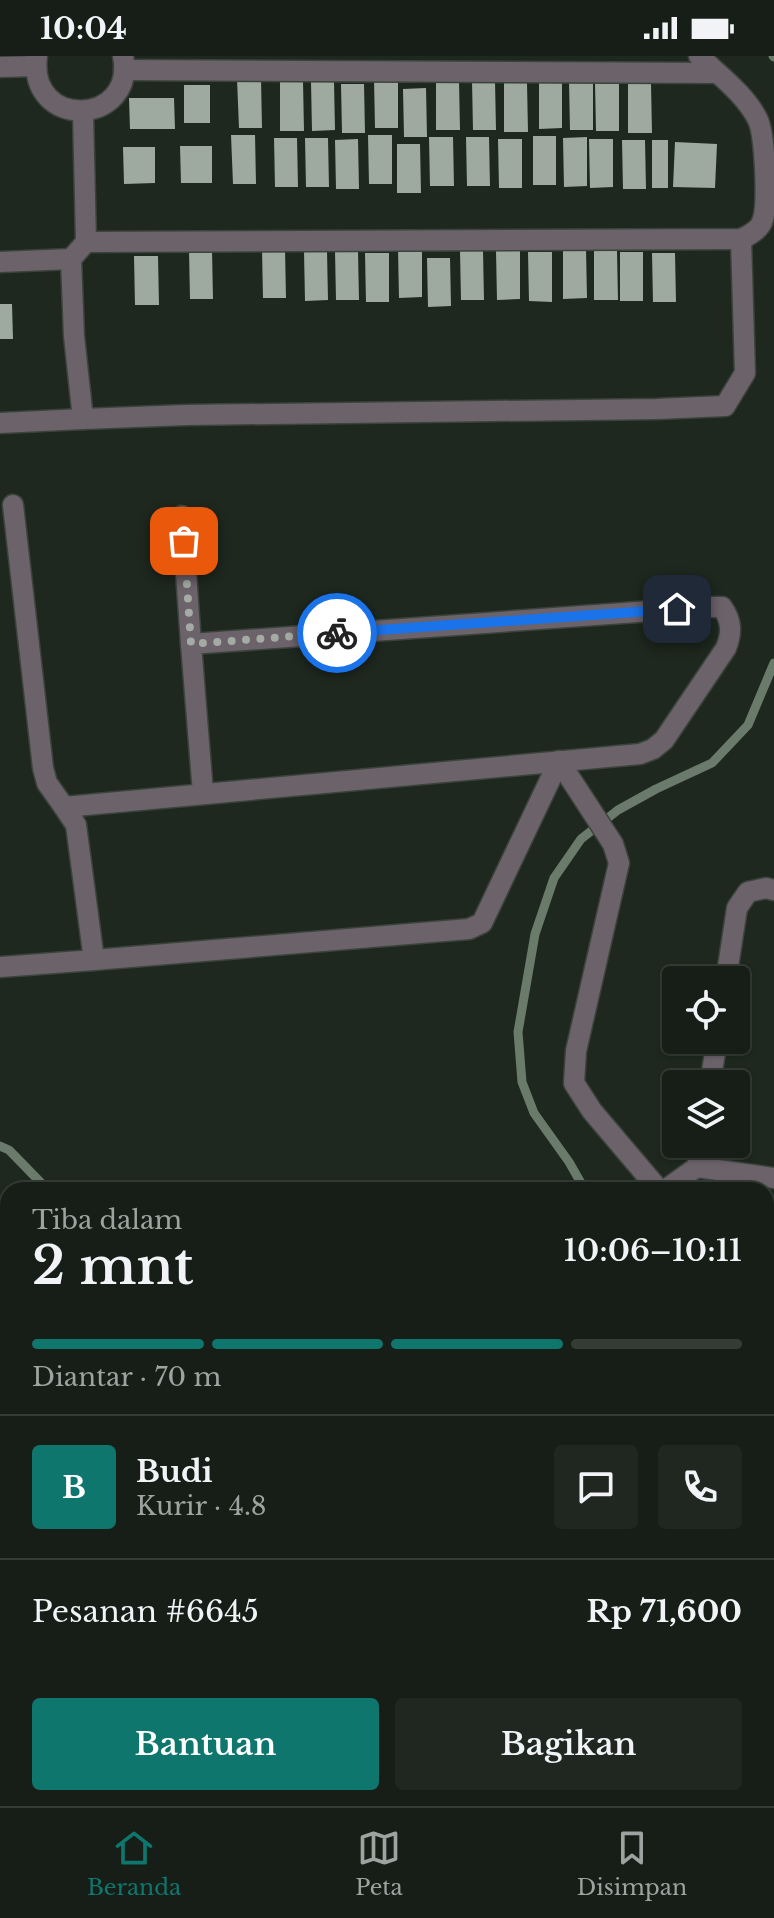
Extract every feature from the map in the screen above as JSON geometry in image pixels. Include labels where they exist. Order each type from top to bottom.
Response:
[{"type":"street","points":[[86,242],[741,239],[754,232],[763,220],[765,141],[758,120],[747,103],[699,56]]},
{"type":"street","points":[[0,67],[37,61],[38,81],[45,94],[55,104],[83,112],[97,109],[110,101],[120,89],[124,63],[717,73]]},
{"type":"street","points":[[83,112],[86,242],[71,259],[74,336],[83,419]]},
{"type":"street","points":[[0,423],[186,415],[725,406],[745,373],[741,239]]},
{"type":"street","points":[[0,262],[71,259]]},
{"type":"street","points":[[13,505],[43,768],[47,783],[76,825],[94,960]]},
{"type":"street","points":[[182,516],[203,793]]},
{"type":"street","points":[[64,807],[640,754],[664,740],[726,648],[731,635],[729,617],[722,607],[191,644]]},
{"type":"street","points":[[559,761],[608,837],[619,863],[576,1051],[574,1083],[592,1111],[655,1182]]},
{"type":"street","points":[[0,967],[469,929],[482,923],[559,761]]},
{"type":"street","points":[[728,966],[737,908],[748,892],[766,888],[774,890]]},
{"type":"street","points":[[697,1167],[699,1158]]},
{"type":"street","points":[[674,1182],[697,1167],[774,1178]]},
{"type":"building","points":[[237,79],[261,79],[262,128],[239,128]]},
{"type":"building","points":[[374,79],[398,79],[398,128],[375,128]]},
{"type":"building","points":[[562,79],[562,128],[539,129],[539,80]]},
{"type":"building","points":[[436,81],[459,81],[460,130],[436,130]]},
{"type":"building","points":[[472,81],[495,81],[496,130],[473,130]]},
{"type":"building","points":[[569,81],[593,82],[593,130],[570,130]]},
{"type":"building","points":[[280,82],[303,82],[304,131],[280,131]]},
{"type":"building","points":[[311,82],[334,82],[335,130],[312,131]]},
{"type":"building","points":[[619,82],[619,131],[596,131],[595,83]]},
{"type":"building","points":[[504,83],[527,83],[528,132],[504,132]]},
{"type":"building","points":[[341,84],[364,84],[365,133],[342,133]]},
{"type":"building","points":[[628,84],[651,84],[652,133],[628,133]]},
{"type":"building","points":[[184,85],[210,85],[210,123],[184,123]]},
{"type":"building","points":[[426,88],[427,137],[404,137],[403,89]]},
{"type":"building","points":[[129,98],[174,98],[175,129],[130,129]]},
{"type":"building","points":[[231,135],[255,135],[256,184],[233,184]]},
{"type":"building","points":[[368,135],[392,135],[392,184],[369,184]]},
{"type":"building","points":[[533,136],[556,136],[556,185],[533,185]]},
{"type":"building","points":[[429,137],[453,137],[454,186],[430,186]]},
{"type":"building","points":[[466,137],[489,137],[490,186],[467,186]]},
{"type":"building","points":[[587,137],[587,186],[564,187],[563,138]]},
{"type":"building","points":[[274,138],[297,138],[298,187],[275,187]]},
{"type":"building","points":[[305,138],[328,138],[329,187],[306,187]]},
{"type":"building","points":[[358,139],[359,189],[336,189],[335,140]]},
{"type":"building","points":[[498,139],[522,139],[522,188],[499,188]]},
{"type":"building","points":[[589,139],[613,139],[613,187],[590,188]]},
{"type":"building","points":[[622,140],[645,140],[646,189],[623,189]]},
{"type":"building","points":[[652,140],[668,140],[668,188],[652,188]]},
{"type":"building","points":[[675,142],[717,144],[715,188],[673,187]]},
{"type":"building","points":[[397,144],[420,144],[421,193],[397,193]]},
{"type":"building","points":[[180,146],[212,146],[212,183],[181,183]]},
{"type":"building","points":[[123,147],[155,147],[155,183],[124,184]]},
{"type":"building","points":[[422,248],[422,297],[399,298],[398,249]]},
{"type":"building","points":[[262,249],[285,249],[286,298],[263,298]]},
{"type":"building","points":[[563,249],[586,249],[587,298],[563,299]]},
{"type":"building","points":[[189,250],[212,250],[213,299],[190,299]]},
{"type":"building","points":[[520,250],[520,299],[497,300],[496,251]]},
{"type":"building","points":[[304,251],[327,251],[328,300],[305,301]]},
{"type":"building","points":[[335,251],[358,251],[359,300],[336,300]]},
{"type":"building","points":[[460,251],[483,251],[484,300],[461,300]]},
{"type":"building","points":[[594,251],[617,251],[618,300],[594,300]]},
{"type":"building","points":[[528,252],[552,252],[552,302],[529,301]]},
{"type":"building","points":[[620,252],[643,252],[643,301],[620,301]]},
{"type":"building","points":[[365,253],[389,253],[389,302],[366,302]]},
{"type":"building","points":[[652,253],[675,253],[676,302],[653,302]]},
{"type":"building","points":[[134,256],[158,256],[159,305],[135,305]]},
{"type":"building","points":[[427,258],[450,258],[451,306],[428,307]]},
{"type":"building","points":[[0,304],[12,304],[13,339],[0,339]]},
{"type":"waterway","points":[[580,1182],[534,1113],[522,1082],[518,1032],[535,934],[554,878],[581,839],[618,810],[712,763],[748,725],[774,663]]},
{"type":"waterway","points":[[0,1146],[9,1150],[40,1182]]},
{"type":"way so far","points":[[184,541],[191,644],[337,633]]},
{"type":"route","points":[[337,633],[677,609]]}]
